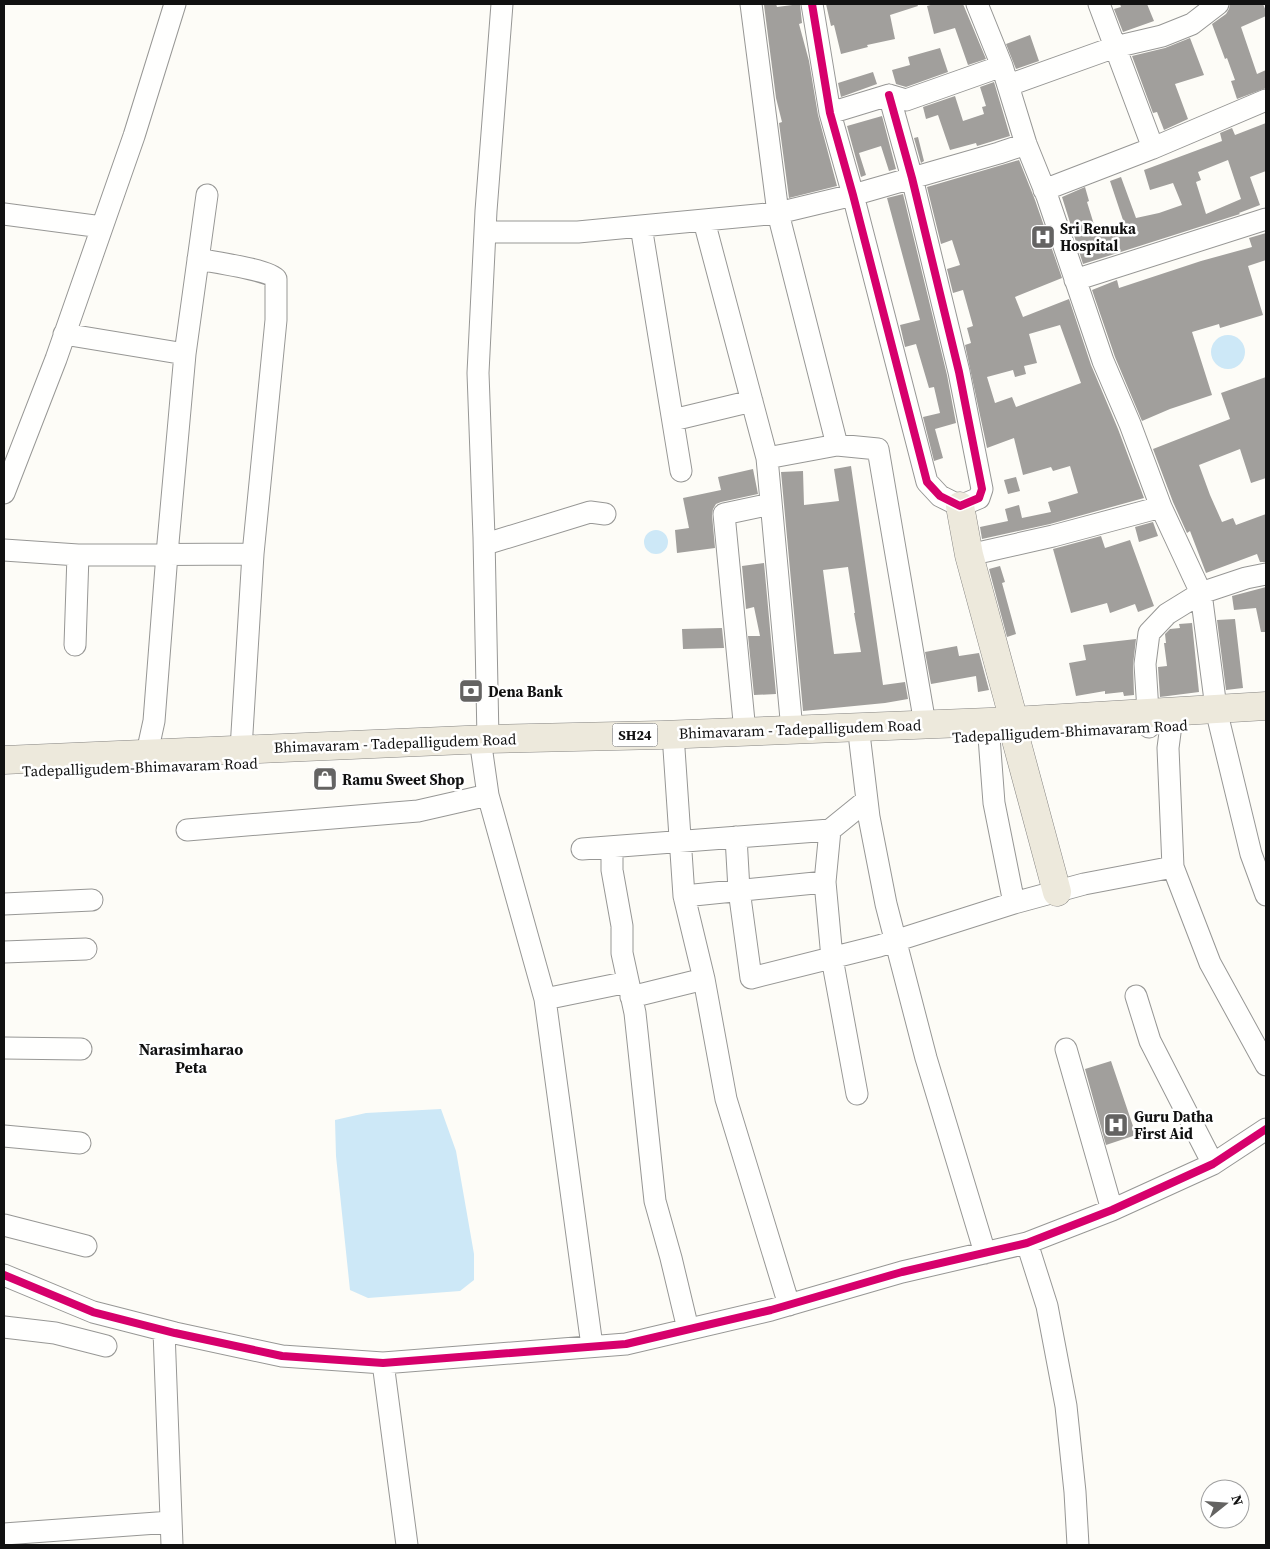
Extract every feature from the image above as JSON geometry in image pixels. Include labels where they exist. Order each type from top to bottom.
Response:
[{"type":"main road","points":[[960,506],[969,555],[989,731],[1057,892]]},
{"type":"main road","name":"SH24","points":[[1156,721],[1217,715],[1266,706]]},
{"type":"main road","name":"SH24","points":[[1217,715],[1266,720]]},
{"type":"main road","name":"Tadepalligudem-Bhimavaram Road","points":[[4,773],[485,746],[674,748],[860,742],[989,731],[1156,721]]},
{"type":"main road","name":"Bhimavaram - Tadepalligudem Road","points":[[4,760],[241,749],[485,746],[925,724],[989,731]]},
{"type":"street","points":[[4,493],[102,227],[134,136],[176,4]]},
{"type":"street","points":[[502,4],[485,232],[478,373],[484,537],[485,746],[488,795],[545,999],[592,1346]]},
{"type":"street","points":[[751,4],[778,213],[837,445]]},
{"type":"street","points":[[812,4],[830,113],[927,482],[940,496],[960,506],[979,498],[982,489],[959,372],[912,178],[889,95]]},
{"type":"street","points":[[978,4],[1005,76],[1026,144],[1044,190],[1103,361],[1130,424],[1161,507],[1201,593],[1217,715],[1251,854],[1266,895]]},
{"type":"street","points":[[1099,4],[1153,148]]},
{"type":"street","points":[[830,113],[889,95],[906,100],[1162,36],[1192,24],[1218,4]]},
{"type":"street","points":[[1044,190],[1153,148],[1266,100]]},
{"type":"street","points":[[485,232],[578,232],[778,213],[853,195],[999,154],[1026,144]]},
{"type":"street","points":[[147,753],[154,721],[185,354],[207,195]]},
{"type":"street","points":[[4,214],[102,227]]},
{"type":"street","points":[[1075,280],[1266,219]]},
{"type":"street","points":[[704,221],[767,458],[792,730]]},
{"type":"street","points":[[641,226],[681,472]]},
{"type":"street","points":[[198,259],[274,275],[276,279],[276,320],[253,554],[241,749]]},
{"type":"street","points":[[64,334],[185,354]]},
{"type":"street","points":[[673,420],[752,401]]},
{"type":"street","points":[[767,458],[837,445],[878,450],[925,724]]},
{"type":"street","points":[[745,732],[724,514],[771,504]]},
{"type":"street","points":[[969,555],[1054,536],[1161,507]]},
{"type":"street","points":[[484,537],[489,543],[590,512],[605,514]]},
{"type":"street","points":[[4,550],[78,555],[253,554]]},
{"type":"street","points":[[75,645],[78,555]]},
{"type":"street","points":[[1266,574],[1246,578],[1201,593],[1167,614],[1149,633],[1145,664],[1156,721],[1168,748],[1173,867],[1210,963],[1266,1065]]},
{"type":"street","points":[[989,731],[994,803],[1014,903]]},
{"type":"street","points":[[860,742],[867,800],[886,904],[895,941],[926,1058],[985,1253]]},
{"type":"street","points":[[674,748],[684,896],[704,979],[726,1099],[789,1305]]},
{"type":"street","points":[[187,830],[418,812],[488,795]]},
{"type":"street","points":[[582,849],[830,830],[867,800]]},
{"type":"street","points":[[830,830],[825,882],[832,958],[858,1094]]},
{"type":"street","points":[[736,837],[738,890],[751,978],[895,941],[1014,903],[1084,884],[1173,867]]},
{"type":"street","points":[[612,847],[612,870],[622,926],[622,953],[634,1013],[655,1202],[672,1258],[688,1328]]},
{"type":"street","points":[[684,896],[825,882]]},
{"type":"street","points":[[4,904],[92,900]]},
{"type":"street","points":[[4,952],[86,949]]},
{"type":"street","points":[[545,999],[704,979]]},
{"type":"street","points":[[1136,996],[1150,1041],[1213,1164]]},
{"type":"street","points":[[4,1048],[81,1049]]},
{"type":"street","points":[[1066,1049],[1112,1210]]},
{"type":"street","points":[[4,1275],[46,1291],[92,1312],[164,1331],[282,1356],[383,1362],[626,1344],[789,1305],[902,1272],[1027,1243],[1112,1210],[1213,1164],[1266,1129]]},
{"type":"street","points":[[4,1136],[80,1143]]},
{"type":"street","points":[[4,1225],[86,1246]]},
{"type":"street","points":[[1027,1243],[1047,1306],[1066,1406],[1075,1492],[1078,1545]]},
{"type":"street","points":[[4,1327],[55,1332],[106,1346]]},
{"type":"street","points":[[164,1331],[172,1545]]},
{"type":"street","points":[[383,1362],[407,1545]]},
{"type":"street","points":[[4,1534],[171,1522]]},
{"type":"water","points":[[1228,335],[1235,336],[1240,340],[1244,345],[1244,359],[1240,364],[1235,368],[1228,369],[1221,368],[1216,364],[1212,359],[1211,352],[1212,345],[1216,340],[1221,336]]},
{"type":"water","points":[[656,530],[665,533],[668,542],[665,551],[656,554],[647,551],[644,542],[647,533]]},
{"type":"water","points":[[441,1109],[456,1151],[474,1254],[474,1280],[460,1291],[368,1298],[350,1290],[336,1156],[335,1120],[366,1113]]},
{"type":"building","points":[[776,4],[777,7],[800,4],[802,23],[799,24],[809,61],[818,115],[837,186],[789,198],[779,123],[782,122],[776,98],[764,5]]},
{"type":"building","points":[[826,4],[917,4],[918,6],[890,15],[895,39],[867,45],[868,47],[841,54],[834,25],[831,26]]},
{"type":"building","points":[[934,4],[963,4],[986,59],[968,65],[955,28],[934,34],[927,6]]},
{"type":"building","points":[[1120,4],[1147,4],[1154,21],[1123,32],[1114,9],[1121,7]]},
{"type":"building","points":[[1230,4],[1263,4],[1266,11],[1266,16],[1241,27],[1257,74],[1266,70],[1266,88],[1237,99],[1231,81],[1235,80],[1212,24],[1226,14]]},
{"type":"building","points":[[1030,35],[1039,61],[1016,69],[1006,44]]},
{"type":"building","points":[[1190,38],[1204,75],[1175,84],[1188,119],[1164,130],[1157,112],[1153,113],[1132,56],[1165,48]]},
{"type":"building","points":[[940,48],[948,72],[906,87],[896,84],[892,70],[910,65],[908,57]]},
{"type":"building","points":[[873,72],[877,84],[841,97],[838,83]]},
{"type":"building","points":[[994,82],[1010,136],[977,146],[976,143],[950,150],[938,115],[926,119],[923,107],[955,96],[963,121],[984,114],[982,107],[986,106],[980,87]]},
{"type":"building","points":[[882,116],[896,169],[889,171],[881,146],[859,153],[866,175],[861,177],[847,126]]},
{"type":"building","points":[[1266,123],[1266,171],[1250,177],[1260,205],[1240,214],[1083,264],[1062,197],[1085,187],[1089,201],[1087,202],[1096,231],[1124,223],[1110,181],[1121,177],[1136,218],[1182,205],[1173,183],[1150,190],[1144,170],[1222,141],[1220,133],[1232,128],[1235,135]],"holes":[[[1228,160],[1241,199],[1206,214],[1196,182],[1201,180],[1198,172]]]},
{"type":"building","points":[[918,137],[924,161],[921,163],[914,138]]},
{"type":"building","points":[[1019,160],[1062,278],[1015,297],[1023,317],[1069,299],[1091,365],[1144,498],[1050,524],[982,539],[980,527],[1008,521],[1005,509],[1019,505],[1022,518],[1051,512],[1048,502],[1078,493],[1070,466],[1053,471],[1051,467],[1023,475],[1014,438],[987,448],[965,345],[971,343],[967,328],[973,326],[963,290],[953,293],[947,269],[960,265],[952,240],[941,244],[927,187]],"holes":[[[1060,325],[1081,383],[1016,407],[1012,397],[995,403],[987,377],[1013,370],[1015,377],[1026,374],[1024,366],[1037,363],[1029,334]]]},
{"type":"building","points":[[903,194],[947,375],[956,423],[935,429],[943,458],[934,461],[923,417],[940,413],[934,387],[929,388],[916,344],[905,347],[900,325],[920,320],[887,198]]},
{"type":"building","points":[[1266,233],[1266,260],[1248,266],[1263,315],[1220,328],[1219,324],[1192,332],[1212,395],[1142,421],[1115,357],[1092,290],[1117,280],[1119,288],[1201,261],[1252,247],[1249,238]]},
{"type":"building","points":[[1266,377],[1266,478],[1251,483],[1240,449],[1199,465],[1222,522],[1233,518],[1236,525],[1266,514],[1266,562],[1260,562],[1257,554],[1206,573],[1190,531],[1187,533],[1173,502],[1153,449],[1230,419],[1221,393]]},
{"type":"building","points":[[851,466],[883,685],[905,682],[908,699],[803,711],[781,472],[803,471],[804,505],[839,501],[834,469]],"holes":[[[848,567],[861,652],[834,654],[823,570]]]},
{"type":"building","points":[[753,469],[758,494],[721,502],[716,504],[713,509],[715,548],[677,553],[675,530],[689,528],[683,498],[721,490],[718,477]]},
{"type":"building","points":[[1016,477],[1020,491],[1008,494],[1004,480]]},
{"type":"building","points":[[1153,522],[1158,536],[1139,542],[1135,527]]},
{"type":"building","points":[[1101,536],[1105,548],[1130,540],[1154,606],[1138,612],[1135,604],[1110,613],[1107,603],[1071,613],[1053,549]]},
{"type":"building","points":[[764,563],[776,694],[754,695],[748,636],[760,636],[754,607],[746,609],[742,566]]},
{"type":"building","points":[[1000,566],[1005,582],[1002,583],[1016,634],[1007,637],[989,569]]},
{"type":"building","points":[[1266,587],[1266,632],[1261,632],[1256,608],[1234,610],[1232,596]]},
{"type":"building","points":[[1235,619],[1243,688],[1226,690],[1217,620]]},
{"type":"building","points":[[1192,623],[1199,692],[1160,697],[1158,667],[1167,666],[1164,643],[1166,643],[1165,634],[1170,629],[1180,628],[1179,624]]},
{"type":"building","points":[[722,628],[724,648],[683,649],[682,629]]},
{"type":"building","points":[[1136,639],[1133,665],[1134,695],[1124,696],[1123,692],[1105,694],[1105,691],[1076,696],[1069,663],[1086,660],[1083,645]]},
{"type":"building","points":[[957,646],[959,656],[979,653],[989,690],[978,692],[976,676],[931,684],[925,652]]},
{"type":"building","points":[[1111,1061],[1136,1135],[1106,1145],[1085,1069]]},
{"type":"cycle path","points":[[812,4],[830,113],[927,482],[940,496],[960,506],[979,498],[982,489],[959,372],[912,178],[889,95]]},
{"type":"cycle path","points":[[4,1275],[93,1312],[175,1333],[282,1356],[383,1363],[626,1344],[771,1310],[902,1272],[1027,1243],[1112,1210],[1213,1164],[1266,1129]]},
{"type":"place","name":"Sri Renuka Hospital","points":[[1043,237]]},
{"type":"place","name":"Dena Bank","points":[[471,691]]},
{"type":"place","name":"Ramu Sweet Shop","points":[[325,779]]},
{"type":"place","name":"Guru Datha First Aid","points":[[1116,1125]]},
{"type":"district","name":"Narasimharao Peta","points":[[191,1058]]}]
